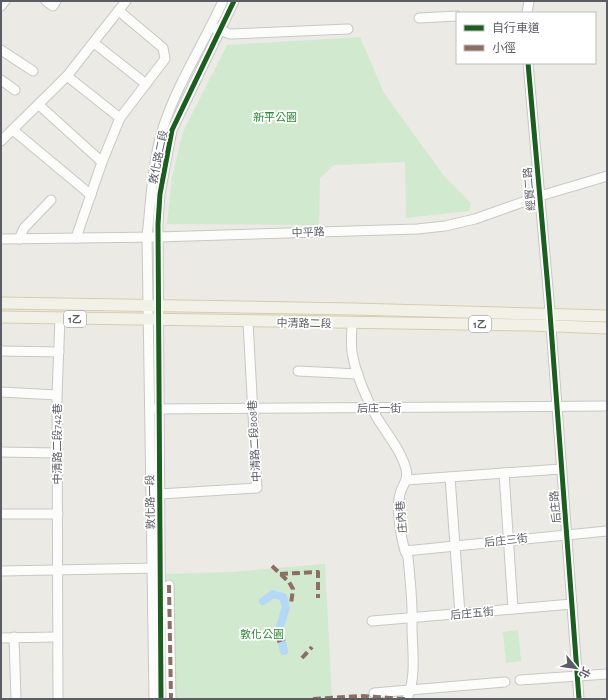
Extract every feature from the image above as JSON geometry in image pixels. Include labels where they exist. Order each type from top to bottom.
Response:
[{"type":"main road","name":"中清路二段","points":[[1,304],[154,305],[607,316]]},
{"type":"main road","name":"中清路二段","points":[[1,317],[248,322],[531,324],[607,328]]},
{"type":"street","points":[[1,6],[5,1]]},
{"type":"street","points":[[46,1],[53,6],[56,1]]},
{"type":"street","points":[[1,141],[68,76],[126,1]]},
{"type":"street","name":"敦化路二段","points":[[154,305],[160,194],[172,130],[215,29],[223,1]]},
{"type":"street","name":"敦化路二段","points":[[154,305],[147,237],[154,171],[163,128],[180,87],[215,29],[234,1]]},
{"type":"street","points":[[526,12],[528,1]]},
{"type":"street","points":[[76,238],[102,162],[120,118],[166,59],[163,48],[119,11]]},
{"type":"street","points":[[419,18],[456,16]]},
{"type":"street","points":[[215,29],[230,34],[348,30]]},
{"type":"street","points":[[94,43],[146,84]]},
{"type":"street","points":[[1,50],[33,71]]},
{"type":"street","name":"經貿二路","points":[[528,64],[550,314]]},
{"type":"street","points":[[68,76],[120,118]]},
{"type":"street","points":[[1,80],[15,90]]},
{"type":"street","points":[[39,105],[102,162]]},
{"type":"street","points":[[13,130],[91,195]]},
{"type":"street","name":"中平路","points":[[1,239],[158,237],[417,229],[445,226],[475,219],[540,196],[607,176]]},
{"type":"street","points":[[19,239],[24,228],[51,200]]},
{"type":"street","name":"敦化路一段","points":[[154,305],[157,568],[161,699]]},
{"type":"street","name":"后庄路","points":[[550,314],[579,699]]},
{"type":"street","name":"中清路二段742巷","points":[[58,699],[56,636],[58,569],[57,396],[60,318]]},
{"type":"street","name":"中清路二段808巷","points":[[160,494],[257,488],[248,322]]},
{"type":"street","name":"庄內巷","points":[[352,323],[352,356],[358,374],[372,408],[403,460],[407,475],[399,495],[400,519],[405,551],[408,557],[413,618],[414,668],[409,695]]},
{"type":"street","points":[[1,351],[59,352]]},
{"type":"street","points":[[298,371],[358,374]]},
{"type":"street","points":[[1,392],[57,396]]},
{"type":"street","name":"后庄一街","points":[[155,409],[607,406]]},
{"type":"street","name":"敦化路一段","points":[[154,699],[160,494],[155,409]]},
{"type":"street","points":[[1,452],[57,453]]},
{"type":"street","points":[[406,480],[561,469]]},
{"type":"street","points":[[504,473],[513,609]]},
{"type":"street","points":[[450,477],[460,614]]},
{"type":"street","points":[[1,514],[58,514]]},
{"type":"street","name":"后庄三街","points":[[405,551],[607,531]]},
{"type":"street","points":[[1,571],[157,568]]},
{"type":"street","points":[[170,585],[171,699]]},
{"type":"street","name":"后庄五街","points":[[372,621],[572,604]]},
{"type":"street","points":[[1,638],[56,636]]},
{"type":"street","points":[[14,637],[16,699]]},
{"type":"street","points":[[520,680],[607,674]]},
{"type":"street","points":[[374,694],[409,695],[505,682]]},
{"type":"green space","name":"新平公園","points":[[360,37],[384,93],[444,176],[471,203],[469,211],[406,218],[405,162],[334,165],[320,178],[319,225],[167,224],[172,177],[183,132],[227,45]]},
{"type":"green space","name":"敦化公園","points":[[325,564],[332,699],[168,699],[166,574],[232,572]]},
{"type":"green space","points":[[518,630],[521,661],[506,663],[503,632]]},
{"type":"waterway","points":[[263,601],[273,594],[283,597],[286,607],[279,630],[284,651]]},
{"type":"marked path","points":[[272,566],[289,582],[293,589],[291,604]]},
{"type":"marked path","points":[[280,574],[318,572],[318,598]]},
{"type":"marked path","points":[[169,585],[171,699]]},
{"type":"marked path","points":[[277,641],[287,638]]},
{"type":"marked path","points":[[302,658],[312,647]]},
{"type":"marked path","points":[[313,699],[363,696],[405,699]]},
{"type":"cycle path","points":[[161,699],[158,224],[160,194],[172,130],[234,1]]},
{"type":"cycle path","points":[[528,64],[549,300],[579,699]]}]
